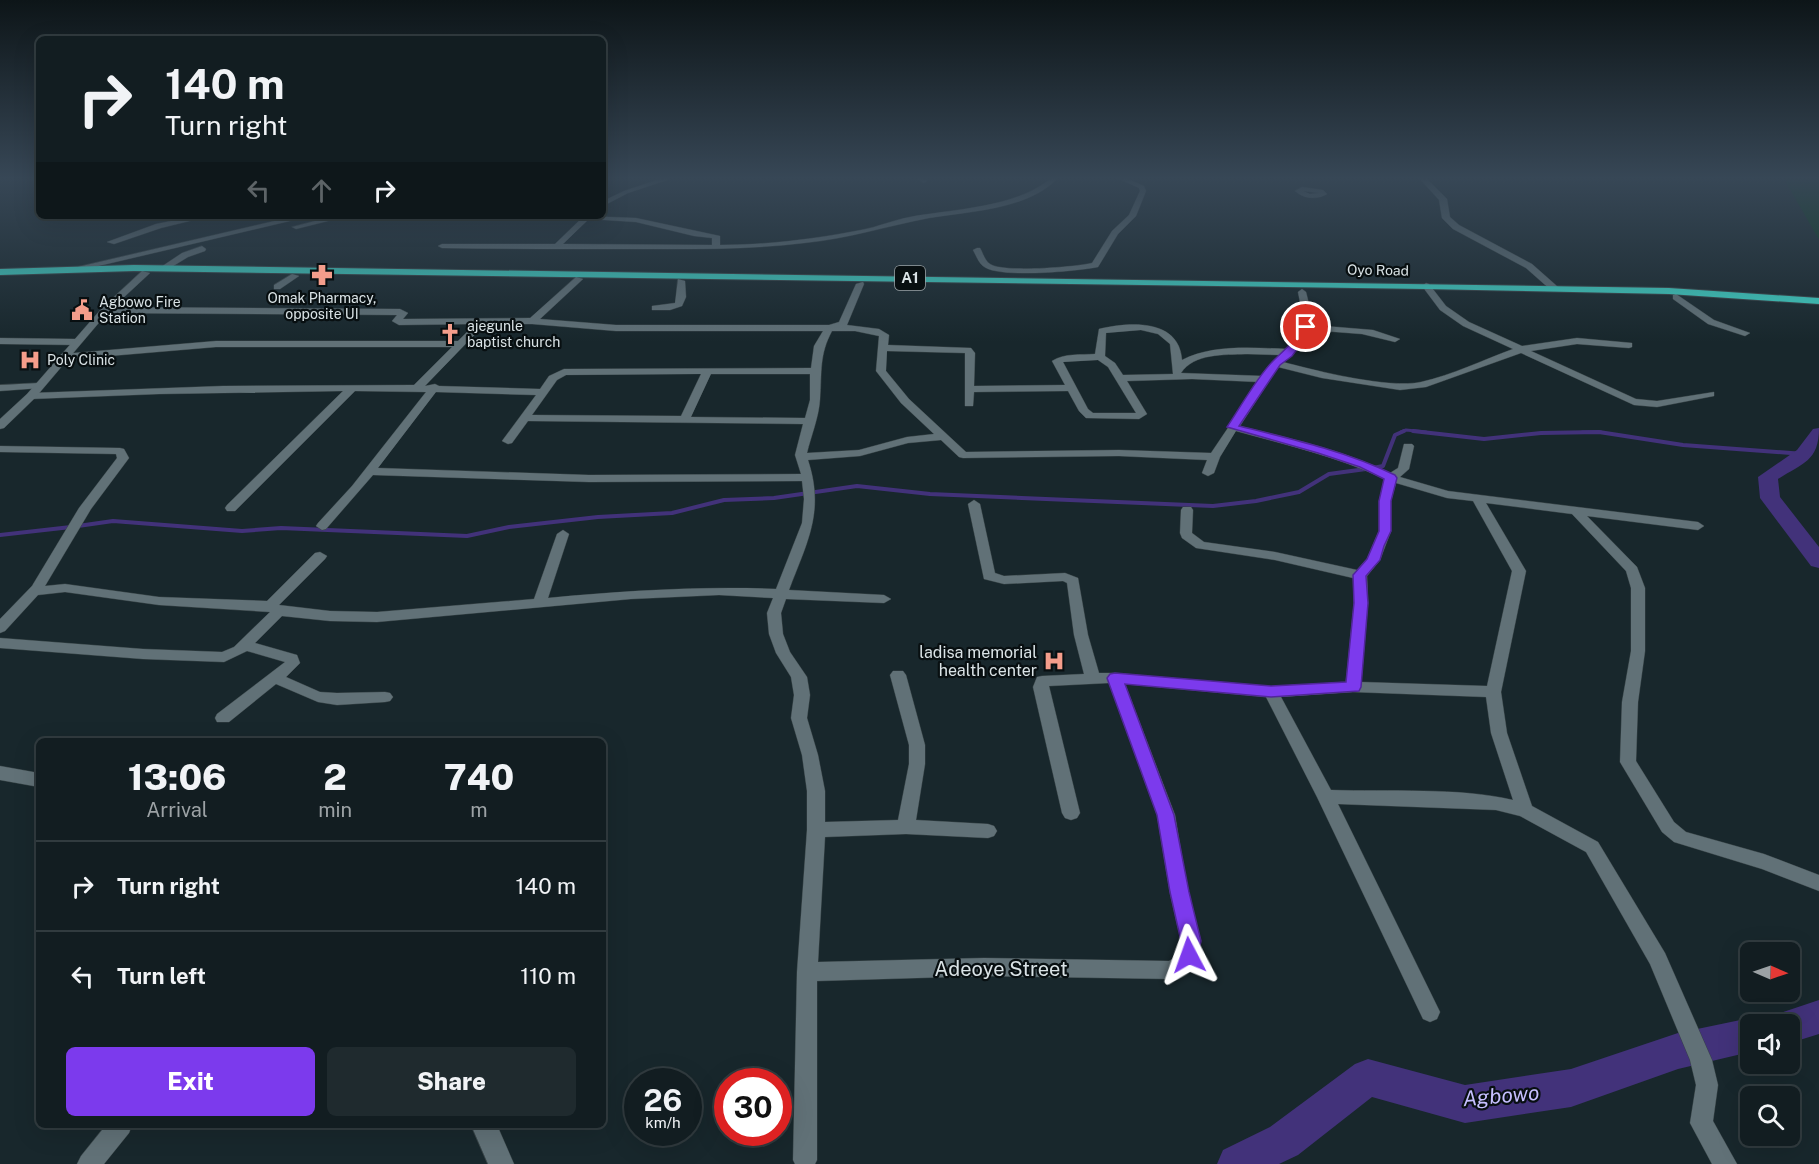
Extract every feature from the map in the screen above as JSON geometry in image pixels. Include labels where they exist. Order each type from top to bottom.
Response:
[{"type":"highway","name":"Oyo Road","points":[[0,274],[162,268],[473,275],[1555,289],[1819,303]]},
{"type":"highway","points":[[118,273],[162,268]]},
{"type":"highway","name":"Oyo Road","points":[[0,274],[73,269],[118,273],[295,276],[473,275],[579,279],[1302,292],[1429,289],[1707,296]]},
{"type":"street","points":[[111,242],[137,233]]},
{"type":"street","points":[[162,268],[196,250],[270,233]]},
{"type":"street","points":[[555,248],[570,233]]},
{"type":"street","points":[[694,233],[716,236],[716,247]]},
{"type":"street","points":[[442,246],[716,247],[806,241],[855,233]]},
{"type":"street","points":[[977,250],[987,266],[999,270],[1070,269],[1095,265],[1115,233]]},
{"type":"street","points":[[1468,233],[1529,266],[1555,289]]},
{"type":"street","points":[[73,269],[233,234],[242,240]]},
{"type":"street","points":[[187,245],[196,250]]},
{"type":"street","points":[[0,425],[31,396],[105,309],[145,273]]},
{"type":"street","points":[[277,287],[295,276]]},
{"type":"street","points":[[532,321],[579,279]]},
{"type":"street","points":[[654,308],[676,308],[679,305],[682,292],[681,281]]},
{"type":"street","points":[[805,1160],[807,972],[816,830],[816,790],[810,755],[799,718],[802,695],[799,677],[783,653],[776,634],[774,613],[808,523],[808,477],[801,457],[815,400],[815,371],[819,346],[829,328],[843,324],[860,284]]},
{"type":"street","points":[[1429,289],[1443,308],[1467,324],[1634,402],[1658,404],[1710,394]]},
{"type":"street","points":[[1208,472],[1232,427],[1276,363],[1290,352],[1305,334],[1308,316],[1302,292]]},
{"type":"street","points":[[1676,297],[1711,322],[1745,333]]},
{"type":"street","points":[[105,309],[400,312],[404,313],[396,321],[399,322],[532,321],[616,328],[855,328],[884,335],[881,371],[905,401],[963,455],[1119,453],[1214,457]]},
{"type":"street","points":[[418,387],[481,323]]},
{"type":"street","points":[[1306,327],[1334,331],[1366,330],[1395,339]]},
{"type":"street","points":[[1100,357],[1102,331],[1120,328],[1149,329],[1165,334],[1174,343],[1177,372]]},
{"type":"street","points":[[0,341],[75,342]]},
{"type":"street","points":[[1276,363],[1322,375],[1400,387],[1422,385],[1522,348],[1577,341],[1629,345]]},
{"type":"street","points":[[62,357],[216,344],[458,344]]},
{"type":"street","points":[[883,348],[968,350],[970,353],[969,404]]},
{"type":"street","points":[[1177,372],[1193,357],[1209,353],[1290,352]]},
{"type":"street","points":[[1100,357],[1108,360],[1121,378],[1142,411],[1139,416],[1090,416],[1084,411],[1058,361],[1065,358],[1100,357]]},
{"type":"street","points":[[508,441],[553,378],[564,372],[576,370],[815,371]]},
{"type":"street","points":[[684,421],[707,372]]},
{"type":"street","points":[[1121,378],[1177,372],[1266,380]]},
{"type":"street","points":[[0,388],[38,386]]},
{"type":"street","points":[[31,396],[174,389],[418,387],[544,392]]},
{"type":"street","points":[[322,526],[370,471],[435,387]]},
{"type":"street","points":[[231,508],[352,388]]},
{"type":"street","points":[[970,389],[1072,388]]},
{"type":"street","points":[[525,418],[809,421]]},
{"type":"street","points":[[1232,427],[1322,451],[1364,465],[1391,478],[1432,490],[1478,499],[1698,526]]},
{"type":"street","points":[[801,457],[860,453],[907,440],[942,436]]},
{"type":"street","points":[[1353,687],[1361,603],[1360,575],[1373,560],[1385,531],[1385,501],[1391,478],[1403,469],[1408,446]]},
{"type":"street","points":[[0,448],[120,451],[123,453],[123,458],[85,508],[34,591],[0,628]]},
{"type":"street","points":[[370,471],[470,477],[654,480],[808,477]]},
{"type":"street","points":[[1478,499],[1519,571],[1493,692],[1499,733],[1525,810]]},
{"type":"street","points":[[974,504],[989,576],[1004,580],[1065,577],[1073,581],[1081,635],[1094,678]]},
{"type":"street","points":[[1187,510],[1186,534],[1188,538],[1201,545],[1275,556],[1360,575]]},
{"type":"street","points":[[1577,512],[1632,570],[1638,588],[1638,651],[1630,702],[1626,752],[1628,762],[1668,827],[1680,837],[1764,862],[1819,884]]},
{"type":"street","points":[[540,602],[563,534]]},
{"type":"street","points":[[0,643],[143,654],[224,657],[244,645],[320,556]]},
{"type":"street","points":[[34,591],[65,588],[159,601],[274,608],[330,616],[377,617],[540,602],[719,591],[780,596],[884,599]]},
{"type":"street","points":[[222,717],[293,663],[292,659],[244,645]]},
{"type":"street","points":[[898,675],[917,745],[917,764],[906,827]]},
{"type":"street","points":[[275,678],[318,697],[337,699],[386,697]]},
{"type":"street","points":[[1071,813],[1041,687],[1042,681],[1115,678],[1271,692],[1353,687],[1493,692]]},
{"type":"street","name":"Adeoye Street","points":[[807,972],[984,967],[1170,970],[1185,963],[1191,941],[1179,892],[1166,815],[1115,678]]},
{"type":"street","points":[[1271,692],[1326,797],[1430,1012]]},
{"type":"street","points":[[0,773],[36,779]]},
{"type":"street","points":[[1326,797],[1496,803],[1525,810],[1582,840],[1596,851],[1658,959],[1696,1051],[1707,1085],[1701,1123],[1725,1164]]},
{"type":"street","points":[[816,830],[906,827],[988,831]]},
{"type":"street","points":[[89,1164],[118,1128]]},
{"type":"street","points":[[485,1128],[501,1164]]},
{"type":"waterway","points":[[1401,432],[1406,430],[1426,432]]},
{"type":"waterway","points":[[1373,468],[1383,466],[1395,435],[1404,431]]},
{"type":"waterway","points":[[1413,431],[1484,439],[1541,433],[1599,432]]},
{"type":"waterway","points":[[1582,432],[1599,432]]},
{"type":"waterway","points":[[1599,432],[1683,445],[1804,454]]},
{"type":"waterway","points":[[1819,433],[1804,454],[1768,477],[1770,498],[1819,561]]},
{"type":"waterway","points":[[78,526],[113,521],[242,531],[281,528],[467,536],[509,527],[598,517],[672,513],[724,500],[774,498],[857,486],[930,494],[1213,506],[1256,501],[1299,492],[1329,474],[1366,469]]},
{"type":"waterway","points":[[0,535],[71,527]]},
{"type":"waterway","name":"Agbowo","points":[[1800,1023],[1819,1017]]},
{"type":"waterway","name":"Agbowo","points":[[1237,1164],[1284,1141],[1368,1077],[1465,1104],[1571,1088],[1678,1051],[1740,1037]]},
{"type":"place","name":"Omak Pharmacy, opposite UI","points":[[322,275]]},
{"type":"place","name":"Agbowo Fire Station","points":[[82,310]]},
{"type":"place","name":"ajegunle baptist church","points":[[450,334]]},
{"type":"place","name":"Poly Clinic","points":[[30,360]]},
{"type":"place","name":"ladisa memorial health center","points":[[1054,661]]},
{"type":"route","points":[[1189,955],[1191,941],[1179,892],[1166,815],[1115,678],[1271,692],[1353,687],[1361,603],[1360,575],[1373,560],[1385,531],[1385,501],[1391,478],[1364,465],[1322,451],[1232,427],[1276,363],[1288,354],[1305,334],[1306,327]]}]
